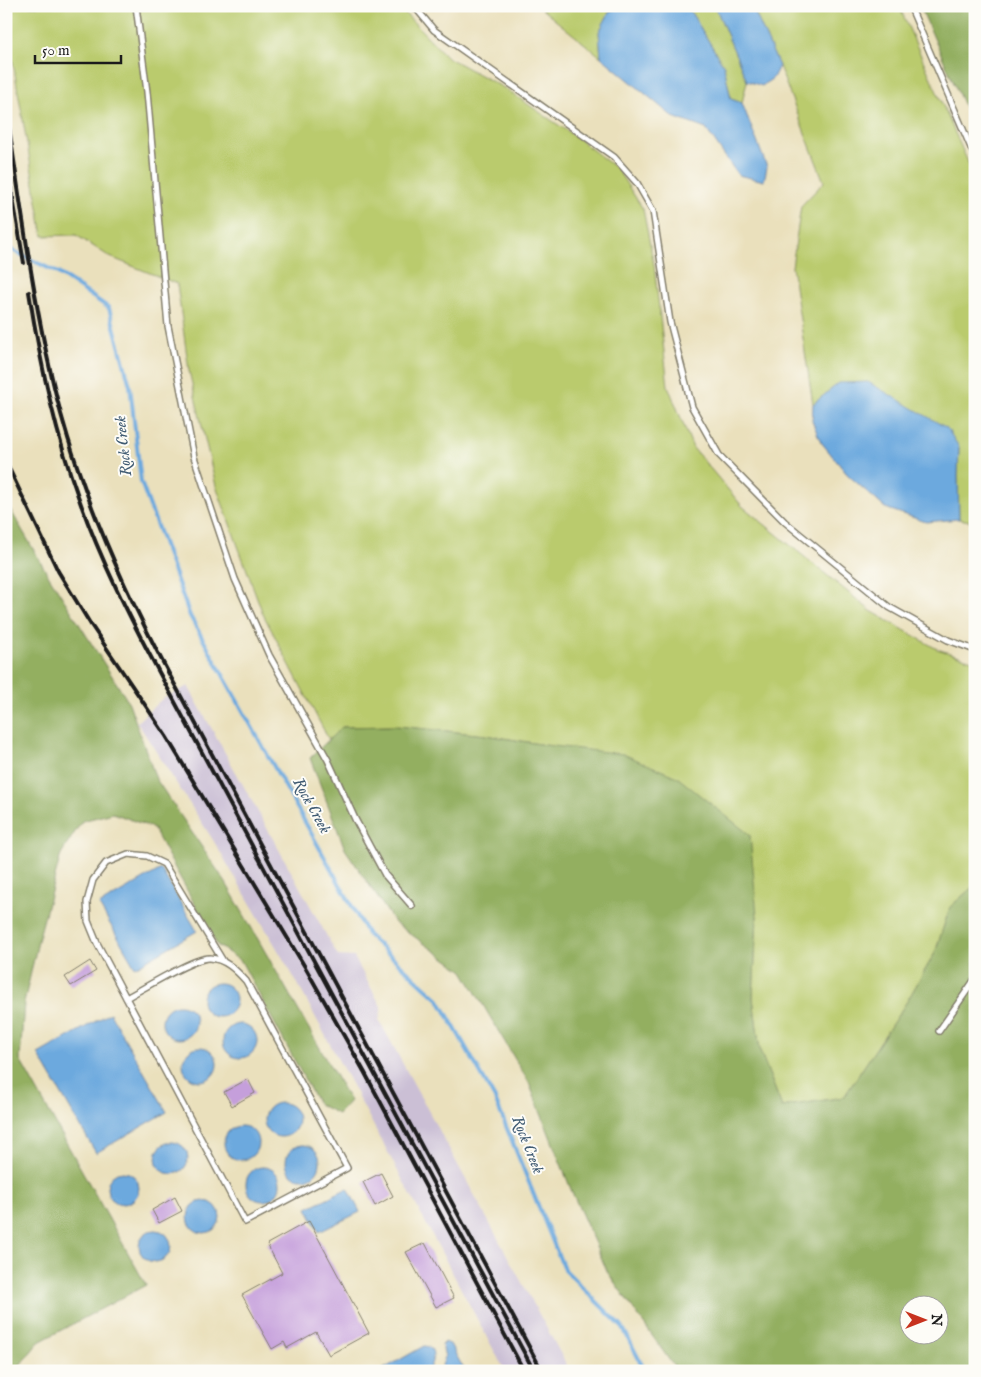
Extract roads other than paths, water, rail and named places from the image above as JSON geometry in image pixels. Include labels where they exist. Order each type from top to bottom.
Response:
[{"type":"lane","points":[[136,6],[147,92],[168,326],[194,457],[235,579],[269,655],[328,760],[384,875],[412,906]]},
{"type":"lane","points":[[414,6],[434,30],[614,157],[637,183],[652,211],[670,322],[692,407],[719,455],[785,522],[889,607],[948,640],[975,650]]},
{"type":"lane","points":[[910,6],[975,157]]},
{"type":"lane","points":[[126,998],[185,966],[203,959],[210,958],[223,961],[233,968],[246,981],[347,1168],[245,1222],[126,998],[97,942],[88,921],[87,902],[93,880],[106,863],[128,854],[147,856],[164,864],[223,961]]},
{"type":"lane","points":[[939,1031],[975,979]]},
{"type":"water","points":[[623,6],[687,6],[724,66],[731,99],[742,103],[767,167],[764,181],[738,175],[706,129],[673,117],[601,57],[599,32],[610,11]]},
{"type":"water","points":[[715,6],[752,6],[779,66],[773,78],[762,86],[747,81]]},
{"type":"water","points":[[868,382],[947,428],[959,447],[959,519],[926,522],[885,508],[847,474],[821,442],[812,421],[813,404],[839,383]]},
{"type":"water","points":[[161,869],[197,931],[135,967],[99,905]]},
{"type":"water","points":[[219,983],[226,984],[231,988],[235,993],[235,1007],[231,1012],[226,1016],[219,1017],[212,1016],[207,1012],[203,1007],[202,1000],[203,993],[207,988],[212,984]]},
{"type":"water","points":[[179,1005],[186,1006],[191,1010],[195,1015],[195,1029],[191,1034],[186,1038],[179,1039],[172,1038],[167,1034],[163,1029],[162,1022],[163,1015],[167,1010],[172,1006]]},
{"type":"water","points":[[110,1013],[167,1112],[96,1153],[38,1054]]},
{"type":"water","points":[[240,1024],[247,1025],[252,1029],[256,1034],[256,1048],[252,1053],[247,1057],[240,1058],[233,1057],[228,1053],[224,1048],[223,1041],[224,1034],[228,1029],[233,1025]]},
{"type":"water","points":[[200,1047],[207,1048],[212,1052],[216,1057],[216,1071],[212,1076],[207,1080],[200,1081],[193,1080],[188,1076],[184,1071],[183,1064],[184,1057],[188,1052],[193,1048]]},
{"type":"water","points":[[281,1103],[288,1104],[293,1108],[297,1113],[297,1127],[293,1132],[288,1136],[281,1137],[274,1136],[269,1132],[265,1127],[264,1120],[265,1113],[269,1108],[274,1104]]},
{"type":"water","points":[[241,1126],[248,1127],[253,1131],[257,1136],[257,1150],[253,1155],[248,1159],[241,1160],[234,1159],[229,1155],[225,1150],[224,1143],[225,1136],[229,1131],[234,1127]]},
{"type":"water","points":[[172,1142],[183,1147],[188,1158],[183,1169],[172,1174],[161,1169],[156,1158],[161,1147]]},
{"type":"water","points":[[303,1145],[310,1146],[315,1150],[319,1155],[319,1169],[315,1174],[310,1178],[303,1179],[296,1178],[291,1174],[287,1169],[286,1162],[287,1155],[291,1150],[296,1146]]},
{"type":"water","points":[[263,1167],[270,1168],[275,1172],[279,1177],[279,1191],[275,1196],[270,1200],[263,1201],[256,1200],[251,1196],[247,1191],[246,1184],[247,1177],[251,1172],[256,1168]]},
{"type":"water","points":[[123,1172],[134,1177],[139,1188],[134,1199],[123,1204],[112,1199],[107,1188],[112,1177]]},
{"type":"water","points":[[348,1188],[360,1212],[319,1232],[307,1208]]},
{"type":"water","points":[[204,1201],[215,1206],[220,1217],[215,1228],[204,1233],[193,1228],[188,1217],[193,1206]]},
{"type":"water","points":[[155,1230],[161,1231],[166,1235],[170,1240],[170,1252],[166,1257],[161,1261],[155,1262],[149,1261],[144,1257],[140,1252],[139,1246],[140,1240],[144,1235],[149,1231]]},
{"type":"water","points":[[445,1342],[450,1344],[465,1371],[440,1371],[445,1357],[442,1345]]},
{"type":"water","points":[[424,1346],[433,1352],[429,1371],[380,1371]]},
{"type":"waterway","name":"Rock Creek","points":[[6,247],[58,273],[109,308],[130,386],[141,482],[190,616],[368,935],[439,1000],[495,1099],[564,1269],[623,1328],[645,1371]]},
{"type":"railway","points":[[6,108],[29,261],[43,338],[71,448],[107,546],[168,672],[542,1371]]},
{"type":"railway","points":[[6,157],[24,263]]},
{"type":"railway","points":[[29,292],[43,370],[69,471],[96,543],[116,588],[161,676],[534,1371]]},
{"type":"railway","points":[[6,462],[58,571],[91,625],[166,736],[305,967],[365,1073],[524,1371]]}]
